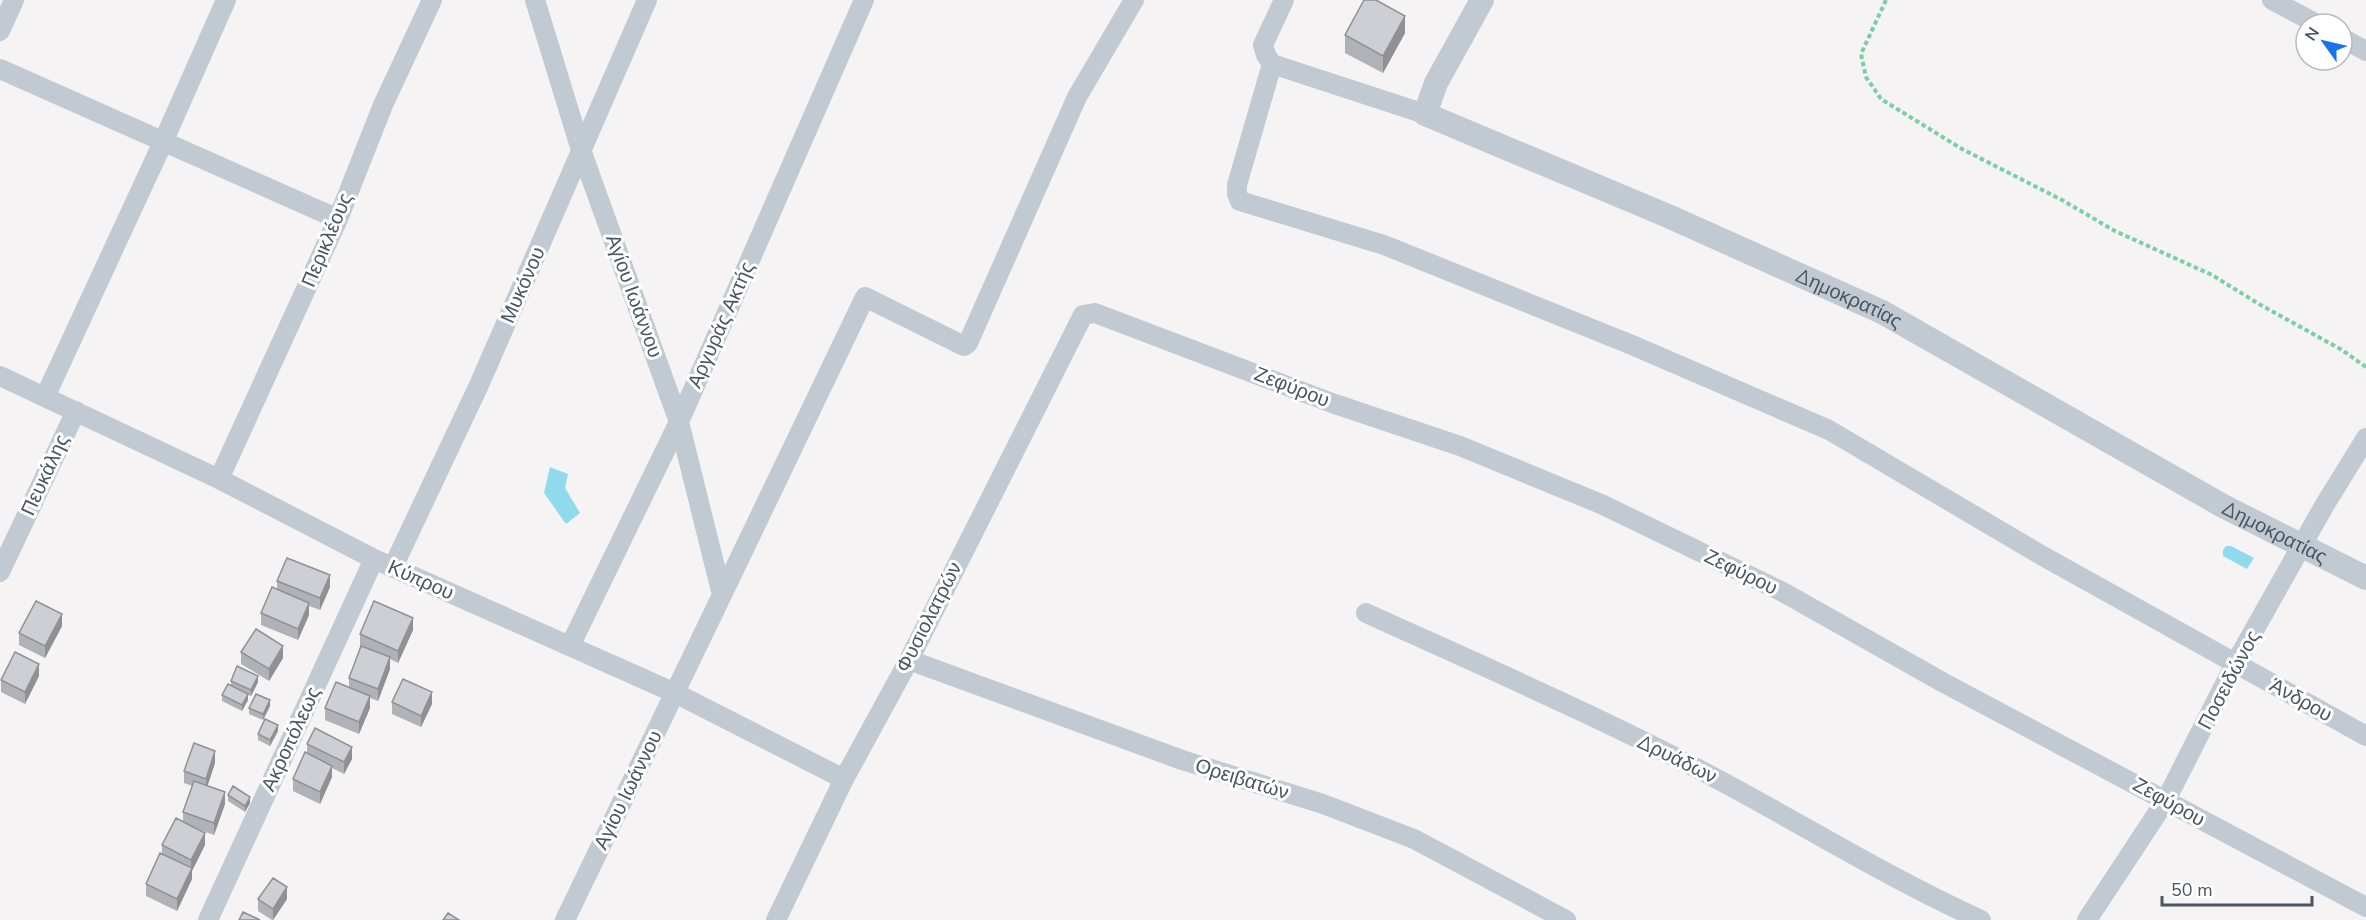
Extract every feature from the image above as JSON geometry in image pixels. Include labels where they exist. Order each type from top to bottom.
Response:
[{"type":"street","points":[[0,31],[14,0]]},
{"type":"street","points":[[45,397],[226,0]]},
{"type":"street","name":"Περικλέους","points":[[219,479],[338,219],[383,105],[432,0]]},
{"type":"street","name":"Αγίου Ιωάννου","points":[[535,0],[582,150],[679,422],[722,595]]},
{"type":"street","name":"Μυκόνου","points":[[393,567],[479,385],[647,0]]},
{"type":"street","name":"Αργυράς Ακτής","points":[[570,645],[679,422],[864,0]]},
{"type":"street","name":"Αγίου Ιωάννου","points":[[565,920],[866,297],[964,346],[968,343],[1077,98],[1134,0]]},
{"type":"street","points":[[1284,0],[1263,45],[1272,64],[1425,114],[1436,84],[1482,0]]},
{"type":"street","points":[[2272,0],[2294,12]]},
{"type":"street","name":"Άνδρου","points":[[1272,64],[1238,185],[1236,194],[1240,201],[1384,245],[1632,345],[1829,430],[2040,555],[2366,735]]},
{"type":"street","points":[[0,69],[338,219]]},
{"type":"street","name":"Δημοκρατίας","points":[[1425,114],[1668,216],[1882,312],[2223,506],[2366,578]]},
{"type":"street","name":"Ζεφύρου","points":[[1083,315],[1095,313],[1332,403],[1461,446],[1600,504],[1781,591],[1944,683],[2366,907]]},
{"type":"street","name":"Φυσιολατρών","points":[[776,920],[844,779],[909,660],[1083,315]]},
{"type":"street","name":"Κύπρου","points":[[0,376],[219,479],[374,559],[675,693],[844,779]]},
{"type":"street","name":"Πευκάλης","points":[[0,572],[75,411]]},
{"type":"street","name":"Ποσειδώνος","points":[[2087,920],[2166,800],[2235,664],[2366,438]]},
{"type":"street","name":"Ακροπόλεως","points":[[208,920],[374,559]]},
{"type":"street","name":"Δρυάδων","points":[[1366,613],[1579,710],[1711,776],[1931,897],[1981,920]]},
{"type":"street","name":"Ορειβατών","points":[[909,660],[1182,760],[1323,804],[1414,839],[1566,920]]},
{"type":"path","points":[[1886,0],[1861,54],[1866,77],[1881,99],[1962,149],[2062,200],[2115,231],[2212,275],[2342,350],[2366,367]]},
{"type":"water","points":[[550,467],[568,474],[565,488],[580,513],[566,524],[544,493]]},
{"type":"water","points":[[2226,546],[2231,546],[2254,558],[2247,569],[2223,556]]},
{"type":"building","points":[[1364,0],[1376,0],[1405,16],[1383,56],[1345,35]]},
{"type":"building","points":[[287,558],[330,575],[320,598],[277,581]]},
{"type":"building","points":[[272,587],[309,603],[298,629],[261,613]]},
{"type":"building","points":[[36,601],[62,614],[45,646],[19,633]]},
{"type":"building","points":[[374,601],[413,618],[398,651],[360,634]]},
{"type":"building","points":[[256,629],[283,646],[269,669],[241,652]]},
{"type":"building","points":[[361,646],[390,657],[378,689],[349,678]]},
{"type":"building","points":[[15,652],[39,664],[25,692],[1,680]]},
{"type":"building","points":[[237,666],[258,676],[251,690],[231,681]]},
{"type":"building","points":[[403,679],[432,692],[421,716],[392,702]]},
{"type":"building","points":[[336,682],[370,696],[359,722],[325,708]]},
{"type":"building","points":[[228,684],[248,694],[242,705],[222,695]]},
{"type":"building","points":[[256,694],[270,700],[263,714],[249,708]]},
{"type":"building","points":[[265,719],[278,725],[270,740],[258,734]]},
{"type":"building","points":[[315,728],[352,747],[344,762],[307,744]]},
{"type":"building","points":[[194,743],[215,751],[206,779],[184,771]]},
{"type":"building","points":[[305,752],[332,766],[320,792],[293,779]]},
{"type":"building","points":[[194,781],[225,792],[214,823],[183,812]]},
{"type":"building","points":[[233,786],[250,797],[245,806],[228,795]]},
{"type":"building","points":[[176,818],[205,833],[191,860],[162,845]]},
{"type":"building","points":[[160,853],[192,868],[177,899],[146,884]]},
{"type":"building","points":[[273,878],[287,887],[273,909],[258,899]]},
{"type":"building","points":[[243,912],[260,920],[239,920]]},
{"type":"building","points":[[448,913],[459,920],[443,920]]}]
